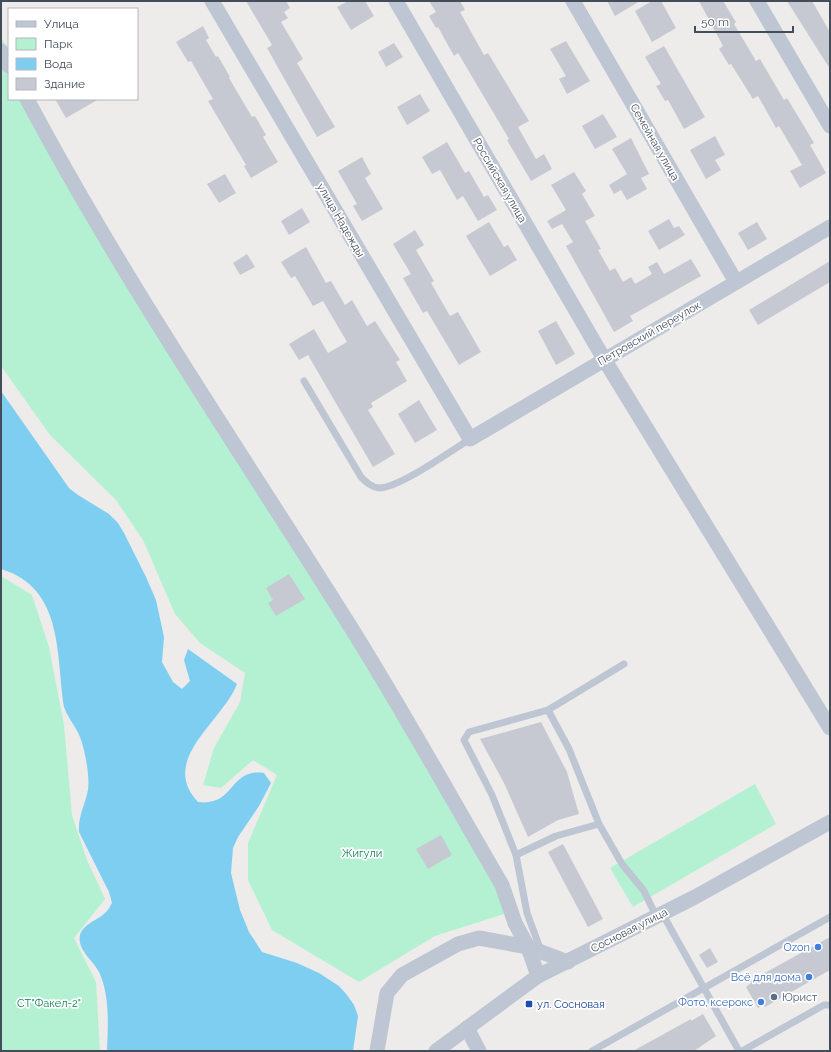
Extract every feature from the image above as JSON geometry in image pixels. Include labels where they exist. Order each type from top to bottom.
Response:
[{"type":"street","name":"улица Надежды","points":[[212,1],[470,440]]},
{"type":"street","name":"Российская улица","points":[[396,1],[604,359],[830,728]]},
{"type":"street","name":"Семейная улица","points":[[573,1],[736,282]]},
{"type":"street","points":[[757,1],[830,126]]},
{"type":"street","points":[[1,51],[8,64]]},
{"type":"street","points":[[28,100],[64,169],[159,326],[346,620],[502,885],[515,923],[534,949],[538,976]]},
{"type":"street","name":"Петровский переулок","points":[[470,440],[604,359],[830,227]]},
{"type":"street","name":"Сосновая улица","points":[[436,1051],[538,976],[659,915],[830,822]]},
{"type":"street","points":[[377,1051],[387,993],[402,975],[458,944],[479,938],[534,949],[568,962]]},
{"type":"street","points":[[467,1028],[479,1051]]},
{"type":"lane","points":[[304,381],[361,477],[369,485],[378,488],[387,487],[401,481],[470,440]]},
{"type":"lane","points":[[534,949],[516,855],[492,795],[464,740],[469,732],[548,710],[624,664]]},
{"type":"lane","points":[[548,710],[570,749],[599,824],[622,864],[644,892],[659,915],[741,1051],[824,1005],[830,1005]]},
{"type":"lane","points":[[516,855],[556,836],[599,824]]},
{"type":"lane","points":[[592,1051],[830,917]]},
{"type":"green space","name":"Жигули","points":[[1,37],[8,49],[8,100],[35,100],[72,170],[507,881],[513,911],[435,936],[359,982],[272,930],[248,880],[248,843],[277,775],[253,760],[221,788],[203,785],[214,748],[240,702],[245,673],[200,643],[175,614],[143,540],[116,500],[50,435],[1,366]]},
{"type":"green space","name":"СТ\"Факел-2\"","points":[[1,576],[32,595],[49,647],[64,725],[72,815],[87,860],[105,899],[74,938],[96,982],[100,1051],[1,1051]]},
{"type":"green space","points":[[755,784],[776,824],[633,907],[610,868]]},
{"type":"water","points":[[1,391],[69,488],[109,514],[118,523],[124,533],[156,600],[164,637],[162,662],[173,682],[182,689],[190,681],[184,660],[188,649],[237,684],[230,698],[197,741],[189,756],[185,771],[188,786],[198,802],[210,802],[219,799],[226,794],[237,781],[244,776],[253,773],[264,773],[271,783],[259,806],[238,837],[233,848],[231,873],[240,910],[249,932],[262,952],[297,963],[319,973],[339,986],[347,995],[354,1005],[358,1016],[353,1051],[107,1051],[108,1011],[103,981],[99,972],[83,950],[80,935],[87,925],[102,916],[108,910],[112,903],[109,892],[79,832],[81,816],[88,790],[88,771],[80,737],[64,707],[57,645],[47,607],[36,591],[21,578],[1,569]]},
{"type":"building","points":[[246,1],[286,1],[290,8],[284,12],[288,18],[281,22],[303,59],[297,63],[335,127],[317,137],[267,48],[272,45]]},
{"type":"building","points":[[348,1],[365,1],[374,16],[351,30],[337,7]]},
{"type":"building","points":[[429,1],[460,1],[465,10],[460,12],[484,55],[488,53],[529,121],[518,127],[536,159],[544,154],[552,169],[531,181],[507,140],[509,139],[458,53],[454,56],[438,27],[436,28],[429,16],[436,12]]},
{"type":"building","points":[[607,1],[640,1],[615,16]]},
{"type":"building","points":[[652,1],[661,1],[676,28],[652,42],[635,11]]},
{"type":"building","points":[[699,1],[723,1],[736,22],[734,24],[756,61],[760,59],[784,100],[787,98],[804,126],[814,143],[810,145],[826,173],[800,188],[790,171],[802,165],[779,126],[776,128],[758,96],[753,99],[731,64],[729,65],[719,49],[723,46]]},
{"type":"building","points":[[787,1],[812,1],[830,32],[830,69]]},
{"type":"building","points":[[203,26],[209,38],[206,40],[216,57],[218,56],[252,117],[255,116],[266,135],[263,137],[278,162],[251,178],[244,166],[246,165],[208,101],[213,99],[191,61],[188,62],[176,42]]},
{"type":"building","points":[[566,41],[590,81],[567,94],[559,79],[566,76],[550,49]]},
{"type":"building","points":[[394,43],[403,57],[386,67],[378,52]]},
{"type":"building","points":[[664,46],[705,117],[684,129],[668,100],[665,101],[656,86],[661,84],[645,57]]},
{"type":"building","points":[[420,94],[430,111],[407,125],[397,107]]},
{"type":"building","points":[[56,100],[97,100],[66,118]]},
{"type":"building","points":[[603,114],[617,137],[595,149],[582,126]]},
{"type":"building","points":[[715,136],[725,155],[715,160],[721,170],[706,179],[690,150]]},
{"type":"building","points":[[631,138],[649,174],[641,178],[647,189],[627,200],[621,190],[614,194],[609,185],[627,174],[612,149]]},
{"type":"building","points":[[447,142],[465,173],[469,171],[484,197],[488,195],[497,210],[478,221],[463,196],[457,200],[440,170],[432,174],[422,157]]},
{"type":"building","points":[[362,157],[371,174],[365,178],[383,209],[362,221],[353,206],[357,204],[338,171]]},
{"type":"building","points":[[574,172],[586,191],[582,194],[595,216],[585,221],[601,249],[598,250],[610,271],[615,268],[623,282],[631,277],[635,284],[652,274],[648,267],[657,262],[664,274],[691,259],[701,276],[630,316],[633,321],[614,332],[566,246],[573,242],[562,224],[552,229],[547,221],[566,210],[551,185]]},
{"type":"building","points":[[225,174],[236,193],[219,203],[207,184]]},
{"type":"building","points":[[302,208],[310,222],[289,235],[281,221]]},
{"type":"building","points":[[669,219],[674,228],[679,226],[685,235],[659,250],[648,231]]},
{"type":"building","points":[[489,222],[504,247],[508,245],[517,260],[490,276],[466,236]]},
{"type":"building","points":[[757,222],[767,239],[748,250],[738,233]]},
{"type":"building","points":[[415,230],[424,245],[416,250],[434,281],[431,283],[450,316],[458,312],[481,352],[459,365],[427,311],[423,313],[403,278],[411,274],[393,244]]},
{"type":"building","points":[[306,247],[326,283],[331,281],[345,305],[352,300],[367,326],[375,321],[400,360],[396,362],[407,381],[371,403],[373,407],[368,410],[395,454],[373,467],[308,355],[299,360],[289,344],[314,329],[328,353],[347,342],[323,301],[313,306],[295,276],[291,278],[281,262]]},
{"type":"building","points":[[247,254],[255,267],[240,275],[233,263]]},
{"type":"building","points":[[830,261],[830,282],[758,325],[749,310]]},
{"type":"building","points":[[556,321],[575,354],[556,365],[538,331]]},
{"type":"building","points":[[419,400],[437,430],[415,443],[398,414]]},
{"type":"building","points":[[289,574],[305,599],[276,616],[268,603],[273,600],[266,588]]},
{"type":"building","points":[[541,722],[567,772],[579,814],[558,820],[528,837],[504,783],[480,739]]},
{"type":"building","points":[[441,835],[452,855],[428,869],[416,849]]},
{"type":"building","points":[[563,844],[603,919],[588,927],[548,852]]},
{"type":"building","points":[[830,937],[830,970],[765,1007],[764,1005],[758,1008],[746,987],[751,983],[750,981]]},
{"type":"building","points":[[710,948],[718,962],[707,968],[699,955]]},
{"type":"building","points":[[703,1014],[716,1036],[694,1051],[633,1051],[691,1019],[691,1021]]},
{"type":"place","name":"Ozon","points":[[818,947]]},
{"type":"place","name":"Всё для дома","points":[[809,977]]},
{"type":"place","name":"Юрист","points":[[774,997]]},
{"type":"place","name":"Фото, ксерокс","points":[[761,1002]]},
{"type":"place","name":"ул. Сосновая","points":[[529,1004]]}]
